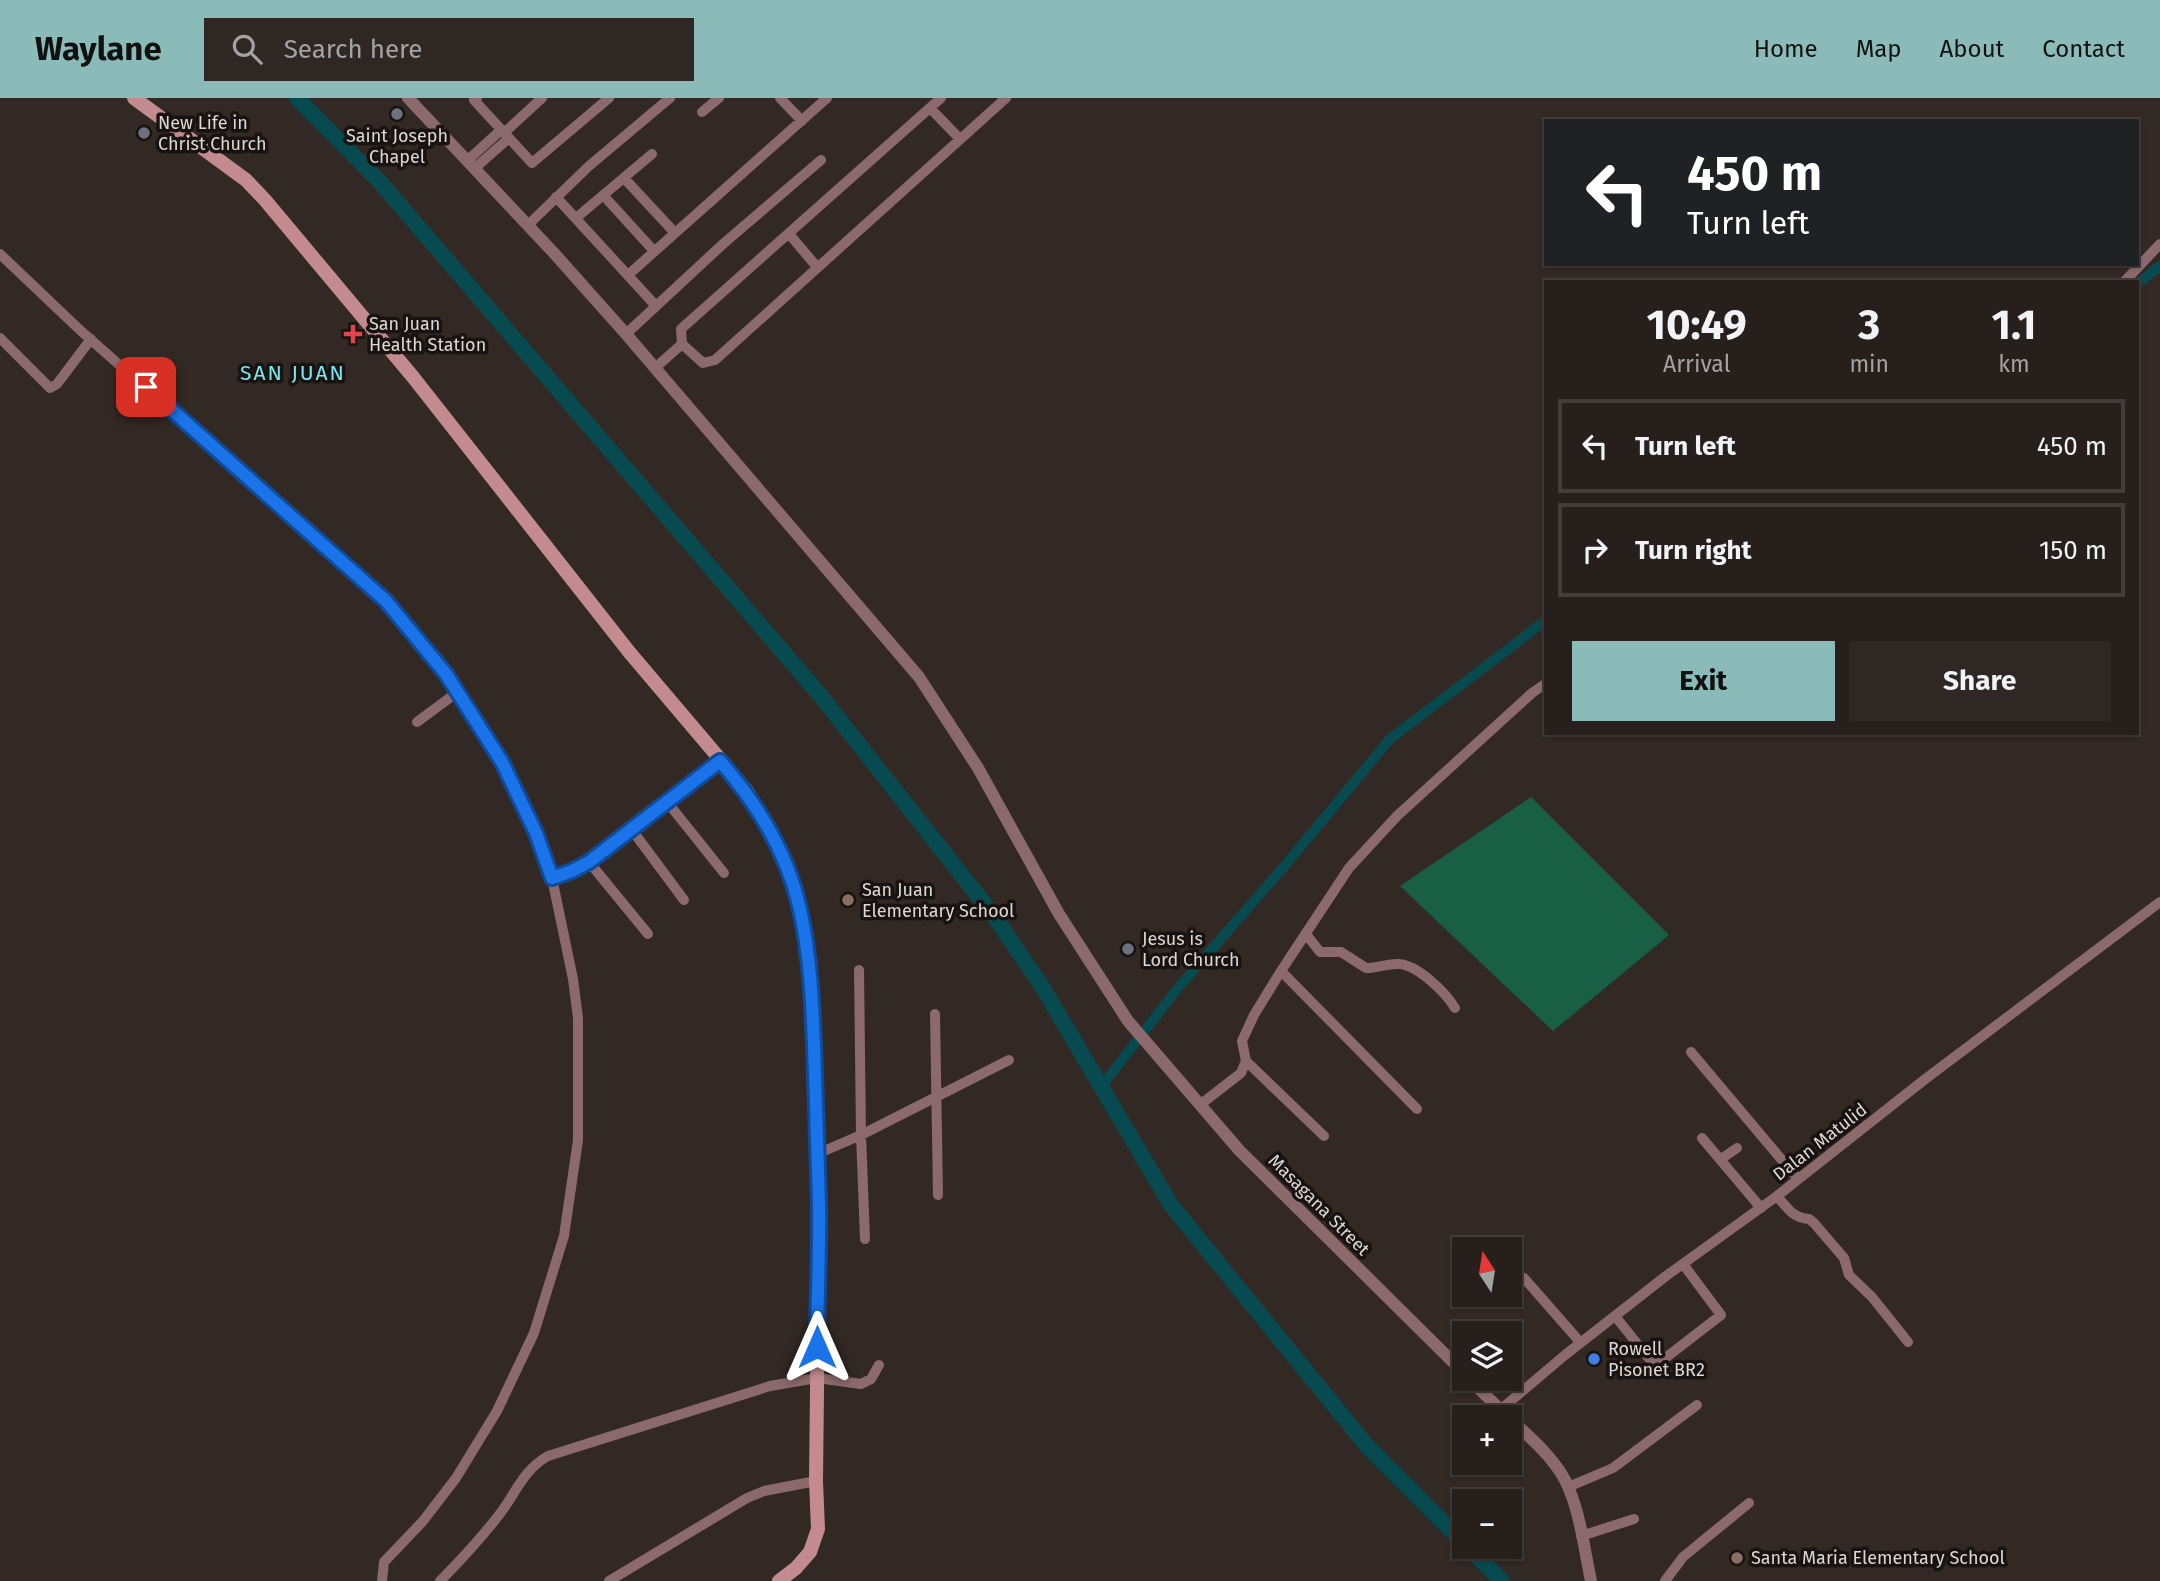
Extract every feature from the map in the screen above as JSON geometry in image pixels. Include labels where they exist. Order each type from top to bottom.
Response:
[{"type":"main road","points":[[134,98],[246,180],[265,200],[413,377],[596,611],[747,791],[769,828],[799,902],[808,949],[819,1205],[816,1481],[818,1529],[810,1552],[781,1581]]},
{"type":"street","points":[[477,98],[474,100],[532,163],[609,98]]},
{"type":"street","points":[[472,164],[542,98]]},
{"type":"street","points":[[528,225],[589,166],[670,98]]},
{"type":"street","points":[[702,112],[719,98]]},
{"type":"street","points":[[780,98],[802,121]]},
{"type":"street","points":[[628,275],[827,98]]},
{"type":"street","points":[[941,98],[681,329],[682,344],[703,363],[710,363],[1006,98]]},
{"type":"street","name":"Masagana Street","points":[[412,100],[626,334],[919,677],[978,768],[1059,914],[1128,1021],[1239,1150],[1452,1361]]},
{"type":"street","points":[[930,108],[959,138]]},
{"type":"street","points":[[576,218],[652,154]]},
{"type":"street","points":[[626,334],[723,244],[821,160]]},
{"type":"street","points":[[624,178],[675,233]]},
{"type":"street","points":[[603,195],[654,251]]},
{"type":"street","points":[[556,197],[656,306]]},
{"type":"street","points":[[790,234],[817,267]]},
{"type":"street","points":[[2126,280],[2160,244]]},
{"type":"street","points":[[0,254],[91,339],[386,601],[459,691],[502,762],[536,833],[552,878],[573,979],[578,1018],[578,1140],[564,1236],[534,1333],[497,1411],[456,1478],[423,1521],[384,1562],[382,1581]]},
{"type":"street","points":[[0,338],[50,388],[57,384],[91,339]]},
{"type":"street","points":[[654,368],[682,344]]},
{"type":"street","points":[[1201,1104],[1241,1073],[1246,1061],[1242,1041],[1254,1015],[1349,868],[1397,816],[1544,685]]},
{"type":"street","points":[[416,722],[459,691]]},
{"type":"street","points":[[552,878],[589,862],[720,761]]},
{"type":"street","points":[[668,803],[724,873]]},
{"type":"street","points":[[632,830],[684,900]]},
{"type":"street","points":[[589,862],[648,934]]},
{"type":"street","name":"Dalan Matulid","points":[[1517,1405],[1580,1342],[1777,1196],[1924,1080],[2160,902]]},
{"type":"street","points":[[1306,934],[1320,952],[1341,952],[1366,968],[1398,964],[1408,966],[1440,989],[1455,1008]]},
{"type":"street","points":[[859,970],[865,1238]]},
{"type":"street","points":[[1281,971],[1417,1109]]},
{"type":"street","points":[[935,1014],[938,1195]]},
{"type":"street","points":[[1691,1052],[1798,1179]]},
{"type":"street","points":[[817,1154],[861,1135],[1009,1060]]},
{"type":"street","points":[[1246,1061],[1324,1136]]},
{"type":"street","points":[[1702,1138],[1761,1208]]},
{"type":"street","points":[[1721,1159],[1737,1148]]},
{"type":"street","points":[[1777,1196],[1799,1219],[1809,1219],[1814,1223],[1844,1258],[1849,1275],[1872,1297],[1908,1342]]},
{"type":"street","points":[[1615,1316],[1655,1366],[1721,1315],[1683,1264]]},
{"type":"street","points":[[1524,1278],[1580,1342]]},
{"type":"street","points":[[440,1581],[501,1512],[519,1483],[536,1463],[575,1447],[770,1386],[817,1378],[861,1384],[871,1379],[879,1365]]},
{"type":"street","points":[[1481,1391],[1495,1405]]},
{"type":"street","points":[[1568,1487],[1613,1468],[1697,1405]]},
{"type":"street","points":[[1522,1432],[1553,1464],[1568,1487],[1591,1581]]},
{"type":"street","points":[[609,1581],[747,1498],[764,1491],[816,1481]]},
{"type":"street","points":[[1665,1581],[1683,1557],[1749,1503]]},
{"type":"street","points":[[1581,1536],[1634,1519]]},
{"type":"green space","points":[[1531,797],[1669,935],[1553,1031],[1400,886]]},
{"type":"waterway","points":[[297,98],[380,182],[820,695],[994,916],[1043,988],[1171,1205],[1367,1446],[1452,1531]]},
{"type":"waterway","points":[[2139,282],[2160,266]]},
{"type":"waterway","points":[[1101,1087],[1178,988],[1390,739],[1544,622]]},
{"type":"waterway","points":[[1480,1559],[1502,1581]]},
{"type":"place","name":"Saint Joseph Chapel","points":[[397,114]]},
{"type":"place","name":"New Life in Christ Church","points":[[144,133]]},
{"type":"place","name":"San Juan Health Station","points":[[353,334]]},
{"type":"place","name":"San Juan Elementary School","points":[[848,900]]},
{"type":"place","name":"Jesus is Lord Church","points":[[1128,949]]},
{"type":"place","name":"Rowell Pisonet BR2","points":[[1594,1359]]},
{"type":"place","name":"Santa Maria Elementary School","points":[[1737,1558]]},
{"type":"district","name":"SAN JUAN","points":[[293,373]]},
{"type":"route","points":[[146,387],[386,601],[459,691],[502,762],[536,833],[552,878],[589,862],[720,761],[747,791],[769,828],[786,868],[799,902],[808,949],[819,1205],[817,1347]]}]
